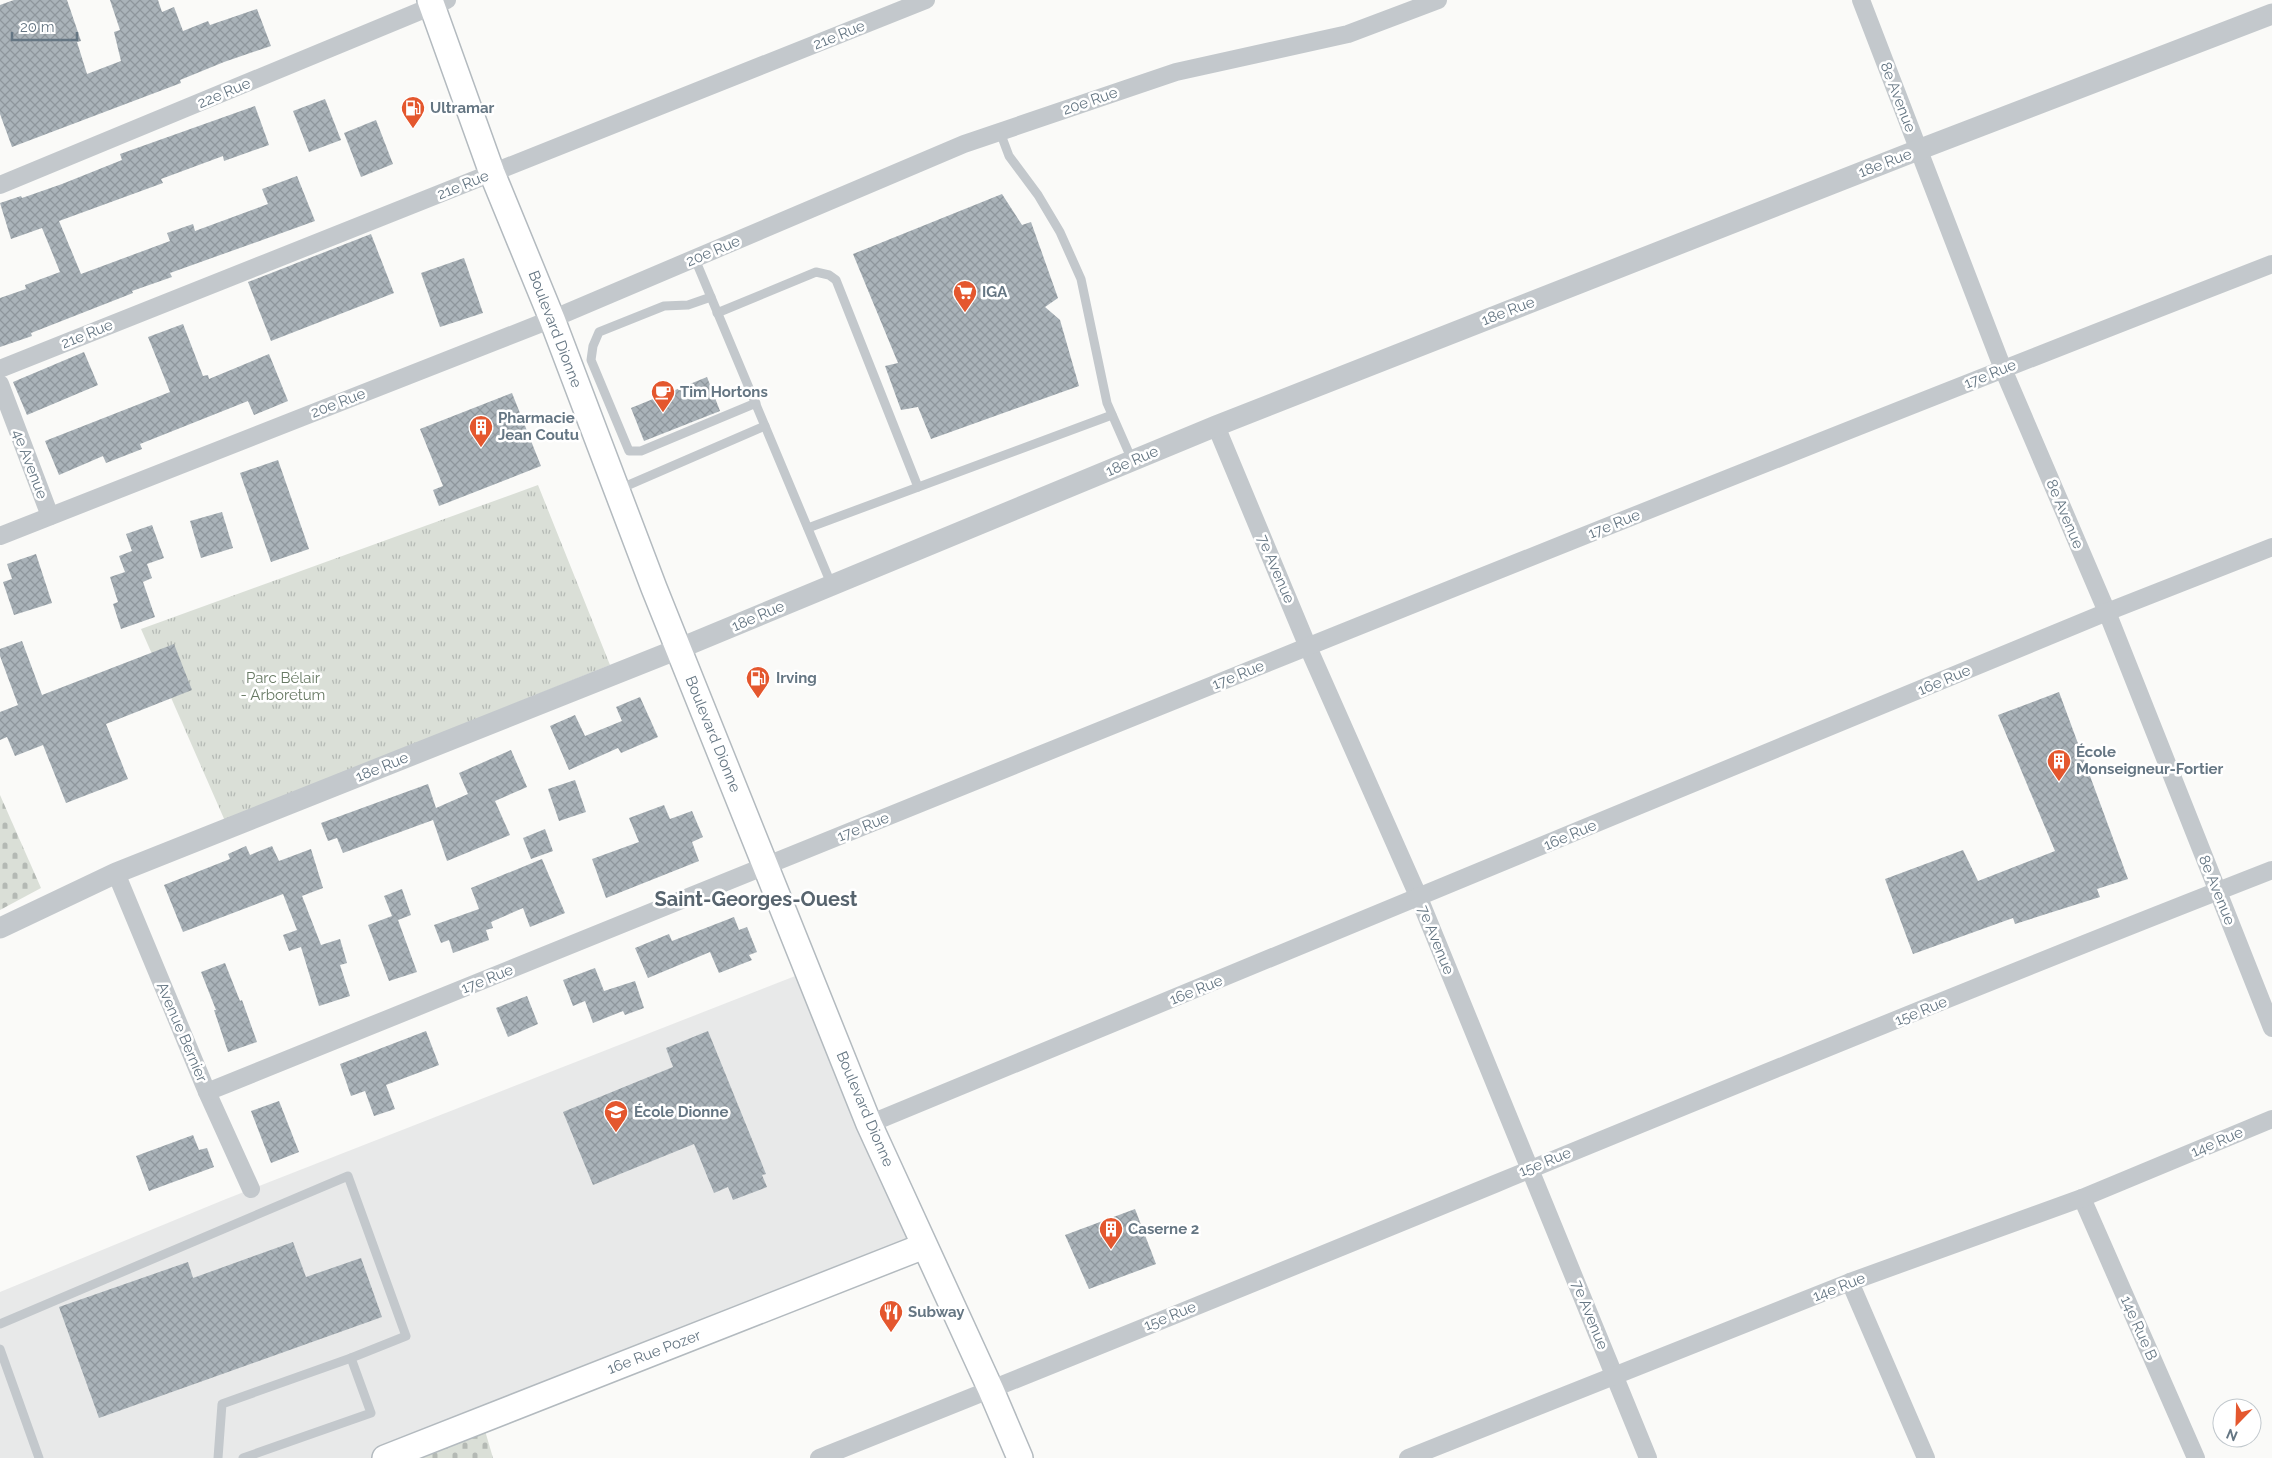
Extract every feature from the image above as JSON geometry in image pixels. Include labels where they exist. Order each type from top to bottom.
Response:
[{"type":"main road","name":"Boulevard Dionne","points":[[436,2],[492,173],[552,319],[678,649],[869,1124],[991,1390],[1020,1458]]},
{"type":"main road","name":"16e Rue Pozer","points":[[384,1458],[924,1246]]},
{"type":"street","name":"21e Rue","points":[[0,369],[926,0]]},
{"type":"street","name":"20e Rue","points":[[0,536],[552,319],[964,144],[1176,72],[1348,34],[1438,0]]},
{"type":"street","name":"8e Avenue","points":[[1861,0],[2003,369],[2107,612],[2272,1028]]},
{"type":"street","name":"22e Rue","points":[[0,185],[436,2]]},
{"type":"street","name":"18e Rue","points":[[0,928],[116,873],[678,649],[1216,426],[1918,150],[2272,14]]},
{"type":"street","name":"17e Rue","points":[[207,1092],[1308,647],[2003,369],[2272,264]]},
{"type":"street","name":"4e Avenue","points":[[0,384],[50,516]]},
{"type":"street","name":"7e Avenue","points":[[1216,426],[1308,647],[1419,898],[1648,1458]]},
{"type":"street","name":"16e Rue","points":[[869,1124],[2107,612],[2272,547]]},
{"type":"street","name":"15e Rue","points":[[819,1458],[991,1390],[1530,1168],[2272,870]]},
{"type":"street","name":"Avenue Bernier","points":[[116,873],[207,1092],[251,1189]]},
{"type":"street","name":"14e Rue","points":[[1408,1458],[1850,1282],[2082,1198],[2272,1119]]},
{"type":"street","name":"14e Rue B","points":[[2082,1198],[2196,1458]]},
{"type":"street","points":[[1850,1282],[1926,1458]]},
{"type":"lane","points":[[1000,132],[1009,156],[1038,195],[1060,232],[1082,279],[1102,383],[1112,415],[1132,461]]},
{"type":"lane","points":[[695,258],[832,586]]},
{"type":"lane","points":[[717,312],[816,272],[829,275],[836,280],[918,487]]},
{"type":"lane","points":[[711,298],[688,306],[664,306],[599,332],[593,346],[591,360],[629,451],[641,451],[756,403]]},
{"type":"lane","points":[[808,528],[1112,415]]},
{"type":"lane","points":[[617,490],[765,426]]},
{"type":"lane","points":[[0,1324],[348,1176],[406,1336],[351,1358],[222,1404],[218,1458]]},
{"type":"lane","points":[[0,1349],[39,1458]]},
{"type":"lane","points":[[244,1458],[371,1413],[351,1358]]},
{"type":"shaded area","points":[[808,971],[924,1246],[391,1458],[0,1458],[0,1292],[226,1199]]},
{"type":"green space","name":"Parc Bélair - Arboretum","points":[[538,485],[610,665],[225,821],[141,629]]},
{"type":"green space","points":[[0,795],[41,888],[0,910]]},
{"type":"green space","points":[[481,1417],[493,1458],[382,1458]]},
{"type":"building","points":[[14,0],[67,0],[81,41],[77,42],[87,74],[121,61],[114,32],[120,30],[110,0],[158,0],[162,12],[174,7],[183,31],[208,21],[210,25],[257,9],[271,46],[224,62],[180,80],[181,83],[12,147],[0,114],[0,5]]},
{"type":"building","points":[[325,99],[341,140],[309,152],[293,111]]},
{"type":"building","points":[[255,106],[269,145],[224,161],[223,156],[161,179],[163,183],[59,221],[81,274],[170,241],[167,233],[193,224],[195,231],[268,204],[262,189],[297,176],[315,221],[170,273],[172,277],[132,291],[133,293],[31,333],[32,336],[0,347],[0,298],[26,289],[25,285],[60,272],[42,228],[11,239],[0,203],[21,196],[22,198],[62,184],[122,160],[120,154]]},
{"type":"building","points":[[376,120],[393,164],[361,177],[344,133]]},
{"type":"building","name":"IGA","points":[[1002,194],[1022,225],[1031,222],[1058,298],[1045,307],[1060,320],[1079,386],[931,439],[918,407],[901,410],[885,366],[898,363],[853,254]]},
{"type":"building","points":[[371,234],[394,293],[271,341],[248,282]]},
{"type":"building","points":[[464,258],[483,313],[440,327],[421,273]]},
{"type":"building","points":[[183,324],[203,376],[208,375],[209,379],[269,354],[288,401],[254,415],[248,401],[140,444],[142,449],[106,463],[103,456],[59,475],[45,441],[170,392],[148,337]]},
{"type":"building","points":[[84,352],[98,385],[27,415],[13,382]]},
{"type":"building","points":[[707,377],[720,411],[644,441],[631,408]]},
{"type":"building","name":"Pharmacie Jean Coutu","points":[[512,393],[541,466],[439,506],[433,490],[443,486],[420,429]]},
{"type":"building","points":[[278,460],[309,549],[271,562],[240,473]]},
{"type":"building","points":[[222,512],[233,548],[201,558],[190,521]]},
{"type":"building","points":[[152,525],[164,558],[147,564],[152,578],[143,582],[155,617],[121,629],[113,604],[118,602],[110,577],[125,572],[119,556],[132,551],[126,534]]},
{"type":"building","points":[[36,554],[52,603],[14,615],[3,582],[12,579],[7,564]]},
{"type":"building","points":[[22,641],[42,695],[174,644],[192,690],[106,724],[128,779],[66,803],[43,745],[15,756],[7,737],[0,740],[0,712],[18,705],[0,656],[0,649]]},
{"type":"building","name":"École Monseigneur-Fortier","points":[[2059,692],[2128,879],[2097,889],[2100,897],[2015,924],[2013,918],[1913,954],[1885,879],[1963,850],[1978,881],[2055,851],[1998,715]]},
{"type":"building","points":[[640,697],[658,737],[621,753],[618,748],[569,770],[550,726],[575,715],[585,736],[622,721],[616,707]]},
{"type":"building","points":[[511,750],[527,787],[495,801],[510,835],[447,861],[433,820],[343,853],[337,838],[328,841],[321,823],[428,784],[436,808],[468,794],[459,773]]},
{"type":"building","points":[[575,780],[586,812],[559,821],[548,789]]},
{"type":"building","points":[[664,805],[670,819],[692,811],[703,837],[692,842],[699,861],[606,898],[592,859],[639,842],[629,818]]},
{"type":"building","points":[[545,829],[553,851],[531,859],[523,838]]},
{"type":"building","points":[[246,846],[250,855],[272,846],[279,861],[311,849],[323,888],[302,896],[321,945],[340,939],[347,963],[340,965],[350,996],[319,1006],[301,947],[289,951],[283,935],[297,930],[283,894],[183,932],[164,885],[230,859],[228,854]]},
{"type":"building","points":[[542,859],[565,913],[530,927],[523,908],[491,922],[493,928],[486,930],[489,940],[453,953],[449,940],[441,943],[434,925],[479,909],[471,888]]},
{"type":"building","points":[[402,889],[411,915],[398,920],[417,972],[389,981],[368,925],[392,916],[384,896]]},
{"type":"building","points":[[734,917],[739,930],[747,927],[757,952],[749,955],[752,960],[719,973],[710,952],[648,978],[635,948],[669,934],[672,941]]},
{"type":"building","points":[[225,963],[240,1001],[242,1000],[257,1042],[228,1052],[214,1010],[216,1010],[201,972]]},
{"type":"building","points":[[595,968],[604,991],[635,981],[644,1008],[625,1015],[623,1011],[593,1023],[585,1001],[573,1006],[563,980]]},
{"type":"building","points":[[527,996],[538,1024],[508,1037],[496,1008]]},
{"type":"building","points":[[426,1031],[439,1065],[386,1085],[395,1109],[374,1116],[365,1091],[351,1096],[340,1064]]},
{"type":"building","name":"École Dionne","points":[[708,1031],[766,1174],[762,1175],[767,1187],[733,1200],[728,1187],[714,1193],[694,1144],[593,1185],[563,1112],[673,1067],[666,1048]]},
{"type":"building","points":[[279,1101],[299,1152],[271,1163],[251,1111]]},
{"type":"building","points":[[193,1135],[199,1150],[207,1148],[214,1167],[149,1191],[136,1156]]},
{"type":"building","name":"Caserne 2","points":[[1135,1209],[1156,1264],[1089,1289],[1065,1235]]},
{"type":"building","points":[[293,1242],[306,1277],[361,1258],[382,1317],[99,1418],[59,1307],[188,1262],[193,1278]]},
{"type":"place","name":"Ultramar","points":[[413,129]]},
{"type":"place","name":"IGA","points":[[965,313]]},
{"type":"place","name":"Tim Hortons","points":[[663,413]]},
{"type":"place","name":"Pharmacie Jean Coutu","points":[[481,448]]},
{"type":"place","name":"Irving","points":[[758,699]]},
{"type":"place","name":"École Monseigneur-Fortier","points":[[2059,782]]},
{"type":"place","name":"École Dionne","points":[[616,1133]]},
{"type":"place","name":"Caserne 2","points":[[1111,1250]]},
{"type":"place","name":"Subway","points":[[891,1333]]},
{"type":"district","name":"Saint-Georges-Ouest","points":[[756,899]]}]
